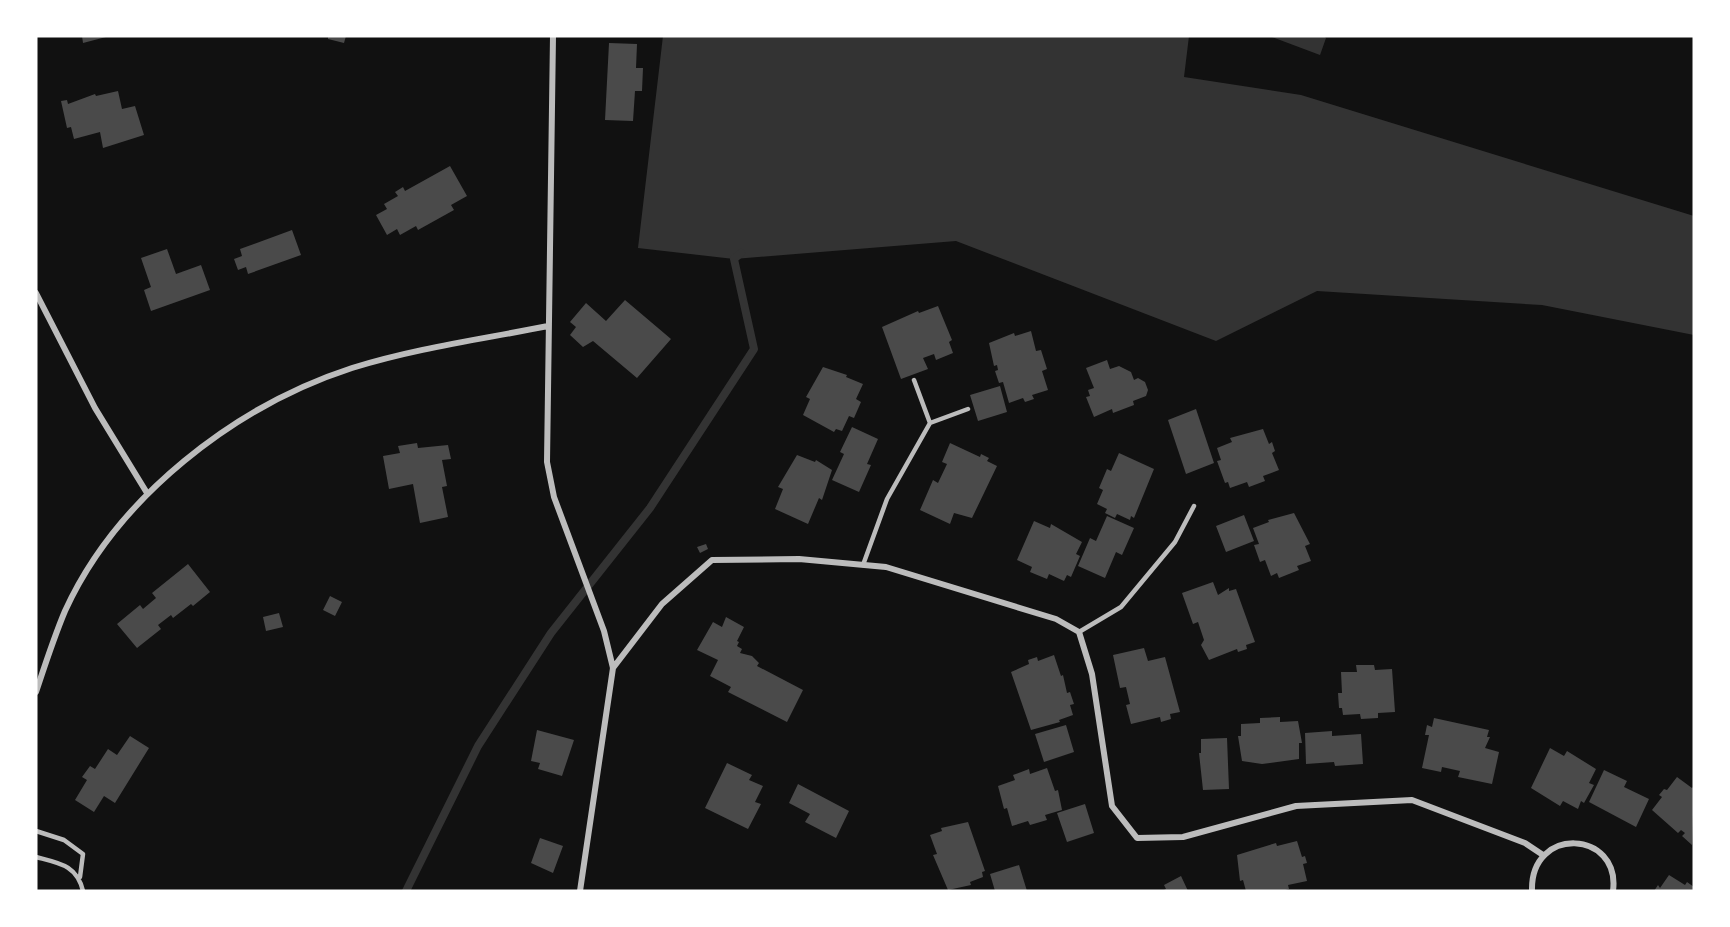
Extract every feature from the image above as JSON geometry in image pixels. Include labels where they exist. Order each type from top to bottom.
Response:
[{"type":"street","points":[[553,36],[547,462],[551,484],[564,525],[604,631],[613,668],[580,891]]},
{"type":"street","points":[[36,293],[95,408],[147,493]]},
{"type":"street","points":[[36,692],[66,609],[123,520],[147,493],[183,462],[239,422],[290,393],[324,378],[413,352],[548,326]]},
{"type":"street","points":[[613,668],[662,604],[712,560],[799,559],[886,567],[1056,619],[1079,633],[1092,674],[1112,806],[1137,838],[1183,837],[1296,806],[1412,800],[1525,843],[1543,855]]},
{"type":"street","points":[[1532,891],[1532,879],[1543,855],[1568,843],[1581,843],[1594,848],[1605,857],[1612,868],[1613,891]]},
{"type":"lane","points":[[914,380],[930,423]]},
{"type":"lane","points":[[863,565],[887,499],[930,423],[968,409]]},
{"type":"lane","points":[[1079,633],[1121,607],[1175,542],[1194,506]]},
{"type":"lane","points":[[36,831],[64,840],[83,854],[80,877],[83,891]]},
{"type":"lane","points":[[36,857],[57,862],[80,877]]},
{"type":"shaded area","points":[[663,36],[1189,36],[1184,77],[1301,95],[1694,216],[1694,335],[1542,305],[1317,291],[1216,341],[956,241],[734,259],[638,248]]},
{"type":"shaded area","points":[[1269,36],[1324,36],[1326,38],[1320,55]]},
{"type":"building","points":[[82,36],[106,36],[106,37],[83,43]]},
{"type":"building","points":[[328,36],[346,36],[344,43],[328,39]]},
{"type":"building","points":[[609,43],[637,44],[636,68],[643,68],[642,91],[635,91],[633,121],[605,120]]},
{"type":"building","points":[[118,91],[122,109],[135,106],[144,135],[103,148],[100,132],[74,139],[71,127],[67,128],[61,101],[67,100],[68,104],[95,94],[96,96]]},
{"type":"building","points":[[450,166],[467,196],[451,205],[454,210],[418,230],[416,226],[400,235],[397,229],[387,235],[376,215],[387,209],[384,204],[398,196],[395,192],[403,187],[405,191]]},
{"type":"building","points":[[292,230],[301,255],[248,274],[246,267],[238,270],[234,259],[242,256],[240,249]]},
{"type":"building","points":[[167,249],[176,274],[201,265],[210,290],[151,311],[144,290],[151,287],[141,258]]},
{"type":"building","points":[[625,300],[671,339],[637,378],[593,341],[583,347],[570,335],[576,327],[570,322],[586,303],[606,321]]},
{"type":"building","points":[[938,306],[952,340],[949,342],[953,353],[936,360],[934,354],[923,358],[928,369],[901,379],[882,327],[918,311],[919,313]]},
{"type":"building","points":[[1031,331],[1036,351],[1041,350],[1047,369],[1042,371],[1048,390],[1032,395],[1034,399],[1025,402],[1023,398],[1009,403],[1003,382],[999,383],[995,371],[998,370],[997,365],[994,366],[989,343],[1014,333],[1015,336]]},
{"type":"building","points":[[1107,360],[1110,369],[1119,366],[1131,372],[1134,380],[1138,378],[1145,382],[1148,390],[1146,396],[1133,401],[1134,405],[1113,413],[1112,409],[1094,417],[1086,397],[1090,396],[1088,390],[1094,388],[1086,368]]},
{"type":"building","points":[[823,367],[847,375],[846,377],[863,384],[856,399],[861,402],[854,418],[849,416],[842,431],[836,429],[834,432],[803,415],[810,399],[806,397]]},
{"type":"building","points":[[1000,386],[1007,412],[978,421],[970,395]]},
{"type":"building","points":[[1196,409],[1214,463],[1186,474],[1168,420]]},
{"type":"building","points":[[852,427],[878,439],[867,464],[871,465],[859,492],[832,480],[844,454],[840,452]]},
{"type":"building","points":[[1263,429],[1269,444],[1272,442],[1275,451],[1272,453],[1279,470],[1263,476],[1265,481],[1249,487],[1247,482],[1230,488],[1228,482],[1225,483],[1217,461],[1221,460],[1217,448],[1232,442],[1230,438]]},
{"type":"building","points":[[417,443],[418,448],[448,445],[451,459],[442,460],[447,486],[442,487],[448,517],[420,523],[413,484],[389,489],[383,456],[400,453],[398,446]]},
{"type":"building","points":[[950,443],[980,457],[981,454],[989,458],[987,461],[997,466],[972,518],[954,513],[950,524],[920,510],[933,480],[938,483],[947,464],[942,462]]},
{"type":"building","points":[[1119,453],[1154,469],[1134,518],[1131,516],[1130,520],[1117,514],[1115,518],[1105,513],[1107,509],[1097,504],[1103,490],[1099,488],[1107,469],[1111,471]]},
{"type":"building","points":[[797,455],[815,462],[816,460],[832,470],[822,500],[819,498],[808,524],[775,509],[783,489],[778,487]]},
{"type":"building","points":[[1294,513],[1310,544],[1305,546],[1311,561],[1297,566],[1299,570],[1279,578],[1277,573],[1271,576],[1265,560],[1260,562],[1254,545],[1259,544],[1253,528],[1269,522],[1268,520]]},
{"type":"building","points":[[1244,515],[1254,541],[1226,552],[1216,526]]},
{"type":"building","points":[[1107,516],[1134,528],[1122,555],[1116,552],[1105,578],[1078,566],[1090,538],[1096,541]]},
{"type":"building","points":[[1034,521],[1050,528],[1051,524],[1082,542],[1076,554],[1080,556],[1071,577],[1067,575],[1064,581],[1049,574],[1047,579],[1030,572],[1032,567],[1017,560]]},
{"type":"building","points":[[706,544],[708,549],[700,553],[697,547]]},
{"type":"building","points":[[188,564],[210,592],[173,618],[171,615],[158,625],[161,629],[137,648],[117,624],[140,605],[143,609],[156,598],[152,593]]},
{"type":"building","points":[[1213,582],[1218,595],[1229,588],[1229,591],[1236,589],[1255,642],[1246,645],[1247,649],[1238,652],[1237,649],[1209,660],[1201,645],[1204,640],[1198,622],[1193,624],[1182,593]]},
{"type":"building","points":[[330,596],[342,602],[335,616],[323,610]]},
{"type":"building","points":[[279,613],[283,627],[266,631],[263,617]]},
{"type":"building","points":[[726,617],[744,627],[737,641],[739,642],[737,646],[742,649],[740,653],[752,656],[759,663],[757,666],[803,690],[787,722],[728,692],[731,687],[710,676],[718,660],[697,650],[713,622],[722,627]]},
{"type":"building","points":[[1144,648],[1148,661],[1165,657],[1180,712],[1170,714],[1171,719],[1161,722],[1160,717],[1131,724],[1126,705],[1130,704],[1126,687],[1120,688],[1113,655]]},
{"type":"building","points":[[1054,655],[1061,676],[1063,675],[1067,693],[1070,692],[1074,704],[1070,705],[1073,715],[1059,720],[1060,722],[1031,730],[1011,672],[1029,664],[1028,660],[1037,657],[1038,661]]},
{"type":"building","points":[[1356,665],[1374,665],[1375,670],[1392,669],[1395,712],[1378,713],[1378,718],[1361,719],[1360,714],[1343,715],[1342,708],[1339,708],[1338,693],[1342,693],[1341,672],[1357,672]]},
{"type":"building","points":[[1280,717],[1280,722],[1298,721],[1302,743],[1299,743],[1299,759],[1262,764],[1242,761],[1238,736],[1241,736],[1241,724],[1260,723],[1260,718]]},
{"type":"building","points":[[1434,718],[1489,730],[1487,737],[1490,737],[1485,748],[1499,752],[1492,784],[1458,777],[1460,771],[1442,767],[1441,772],[1422,768],[1429,735],[1425,735],[1427,725],[1432,727]]},
{"type":"building","points":[[1066,725],[1074,752],[1044,762],[1035,734]]},
{"type":"building","points":[[537,730],[574,740],[562,776],[538,769],[540,763],[531,761]]},
{"type":"building","points":[[1332,731],[1332,736],[1361,734],[1363,764],[1335,766],[1334,762],[1306,764],[1305,733]]},
{"type":"building","points":[[130,736],[149,748],[115,803],[104,796],[94,812],[75,800],[87,780],[82,777],[90,766],[95,769],[108,749],[117,755]]},
{"type":"building","points":[[1227,738],[1229,789],[1203,790],[1199,753],[1201,753],[1201,739]]},
{"type":"building","points":[[1550,748],[1564,756],[1567,751],[1596,769],[1589,783],[1594,785],[1584,803],[1581,801],[1578,809],[1563,801],[1560,806],[1531,788]]},
{"type":"building","points":[[727,763],[752,775],[749,780],[763,786],[755,802],[761,804],[748,829],[705,808]]},
{"type":"building","points":[[1047,768],[1055,791],[1058,790],[1062,810],[1045,815],[1047,820],[1030,825],[1028,821],[1012,826],[1007,808],[1004,809],[998,786],[1015,780],[1013,775],[1029,769],[1030,774]]},
{"type":"building","points":[[1604,770],[1627,781],[1624,787],[1649,799],[1636,827],[1589,802]]},
{"type":"building","points":[[1677,777],[1692,788],[1694,786],[1692,845],[1682,836],[1685,833],[1681,830],[1678,833],[1652,810],[1662,797],[1659,795],[1664,789],[1667,790]]},
{"type":"building","points":[[798,784],[849,811],[836,838],[805,822],[810,814],[789,803]]},
{"type":"building","points":[[1085,804],[1094,833],[1067,842],[1057,813]]},
{"type":"building","points":[[968,822],[985,871],[982,872],[983,877],[970,882],[971,885],[948,890],[933,855],[937,854],[930,835],[942,831],[941,828]]},
{"type":"building","points":[[540,838],[563,846],[553,873],[531,863]]},
{"type":"building","points":[[1297,841],[1302,857],[1305,856],[1307,863],[1303,864],[1307,881],[1288,885],[1289,889],[1282,891],[1246,891],[1243,880],[1240,881],[1237,855],[1276,843],[1277,846]]},
{"type":"building","points":[[1019,865],[1027,891],[995,891],[990,874]]},
{"type":"building","points":[[1669,875],[1685,885],[1687,882],[1694,887],[1694,891],[1654,891],[1658,885],[1660,888]]},
{"type":"building","points":[[1181,876],[1188,891],[1162,891],[1166,889],[1164,885]]},
{"type":"waterway","points":[[406,891],[478,746],[551,633],[650,508],[754,349],[734,259],[741,253]]}]
